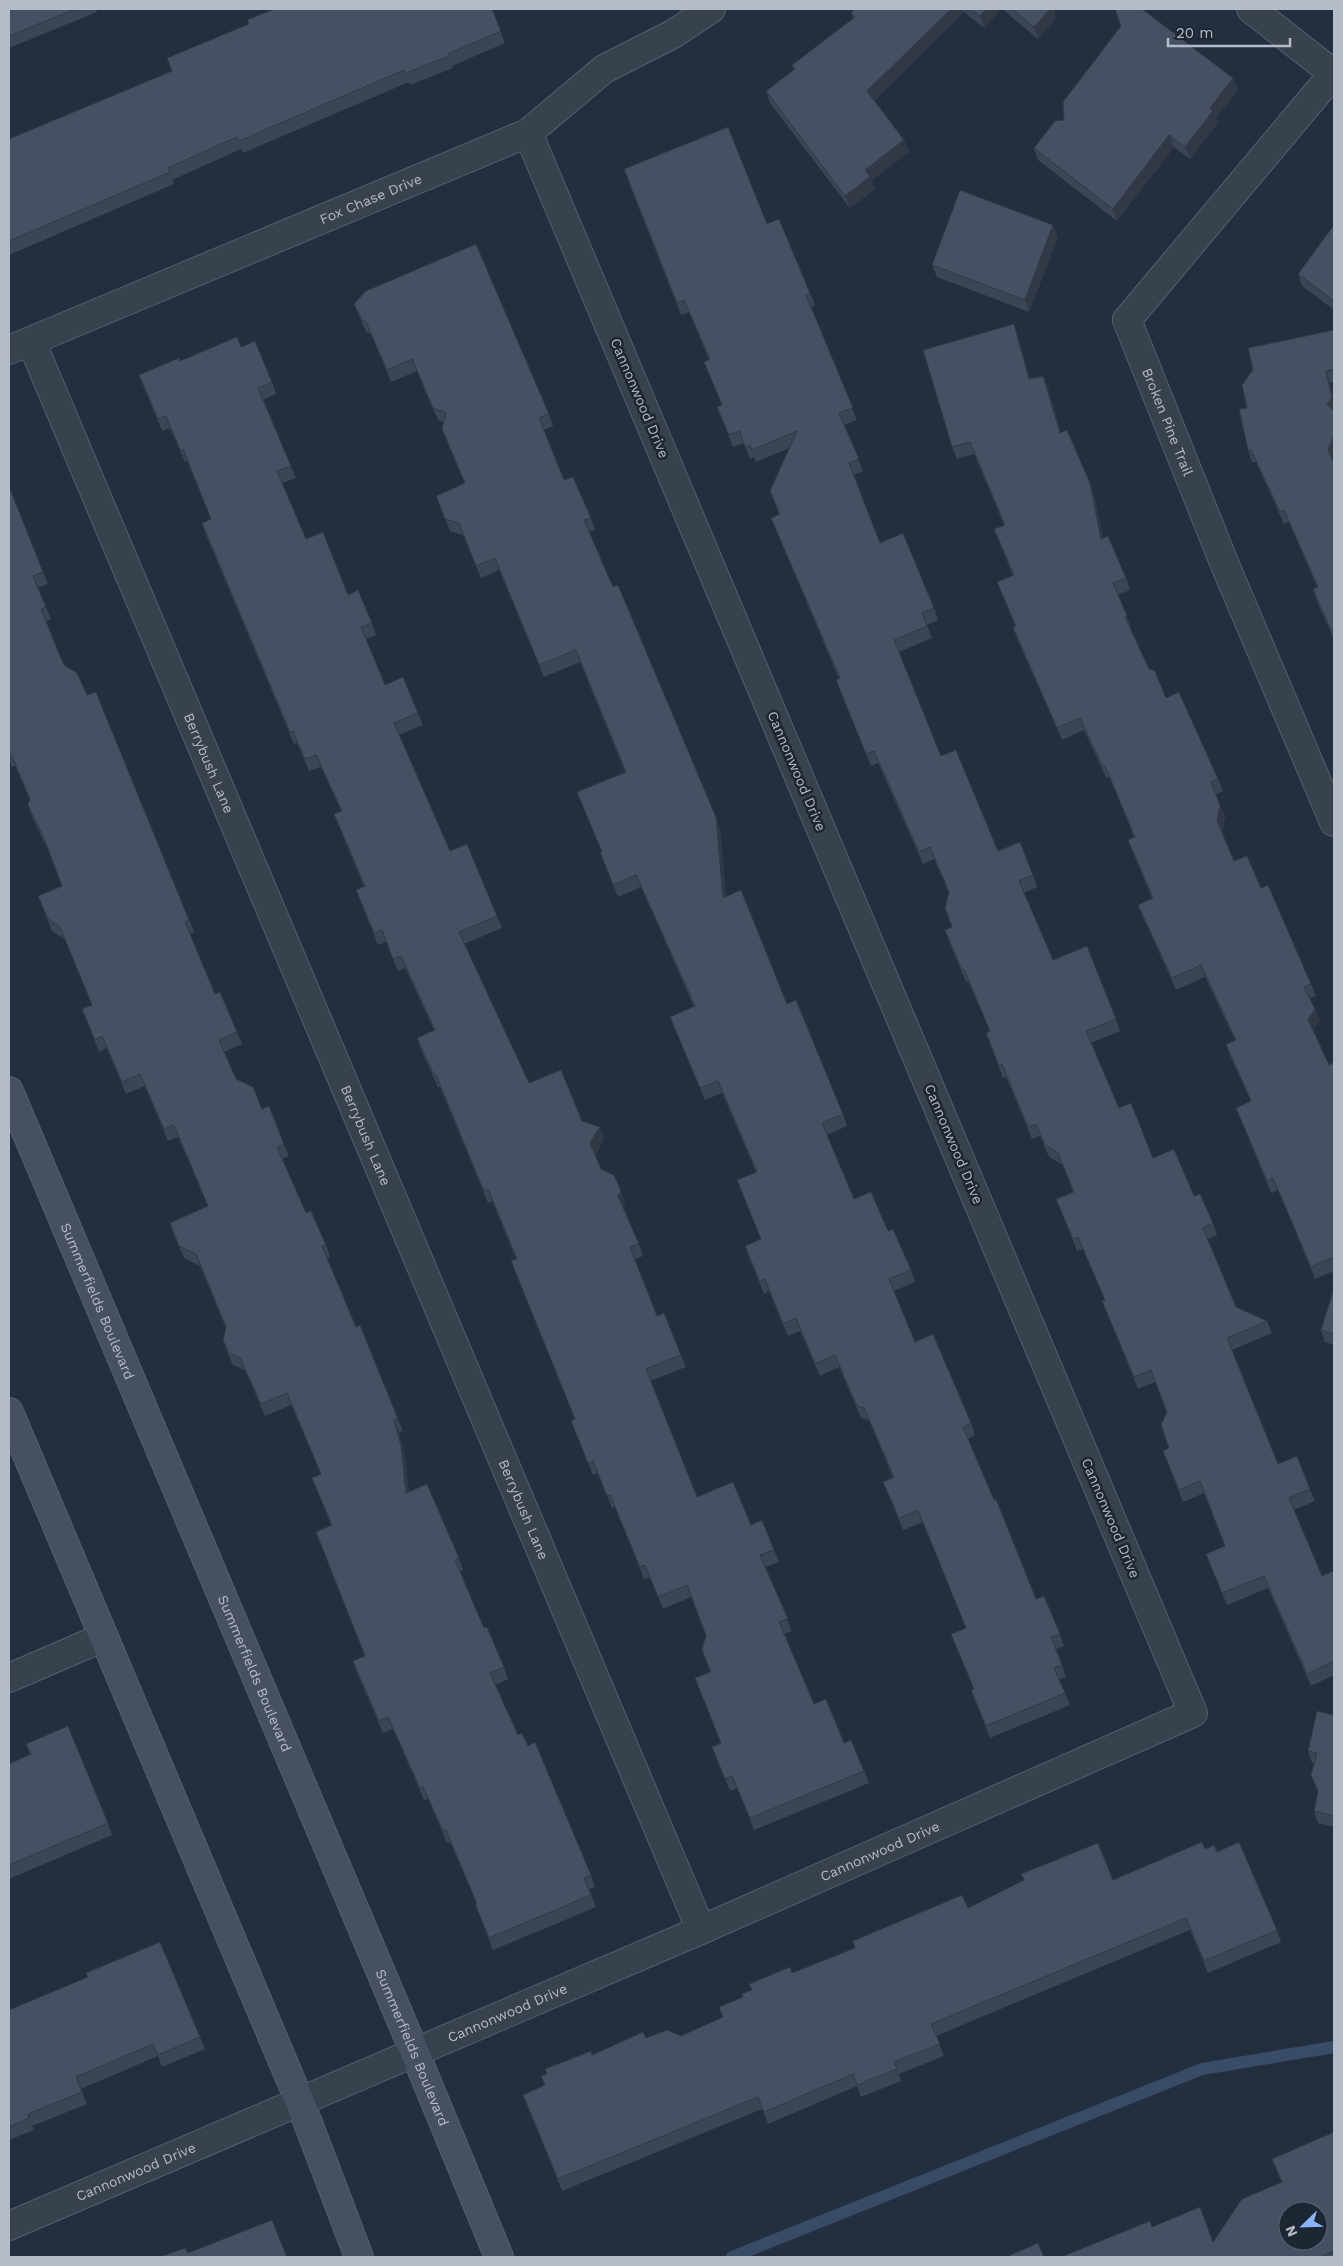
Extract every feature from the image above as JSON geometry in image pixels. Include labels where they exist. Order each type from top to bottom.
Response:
[{"type":"street","name":"Fox Chase Drive","points":[[20,346],[528,132],[604,69],[673,34],[711,9]]},
{"type":"street","points":[[1251,9],[1334,73]]},
{"type":"street","name":"Broken Pine Trail","points":[[1334,73],[1127,320],[1225,566],[1334,822]]},
{"type":"street","name":"Cannonwood Drive","points":[[9,2226],[702,1930],[1193,1713],[528,132]]},
{"type":"street","name":"Berrybush Lane","points":[[20,346],[702,1930]]},
{"type":"street","name":"Summerfields Boulevard","points":[[9,1091],[415,2053],[499,2257]]},
{"type":"street","points":[[9,1412],[300,2102],[360,2257]]},
{"type":"street","points":[[9,1678],[104,1637]]},
{"type":"building","points":[[9,9],[75,9],[9,36]]},
{"type":"building","points":[[274,9],[492,9],[501,31],[448,54],[449,56],[406,73],[404,70],[239,141],[237,137],[168,168],[170,172],[9,241],[9,139],[172,71],[167,58],[249,24],[247,20]]},
{"type":"building","points":[[855,9],[951,9],[867,91],[904,140],[865,170],[870,177],[845,196],[766,91],[795,69],[792,65],[855,17],[851,13]]},
{"type":"building","points":[[970,9],[986,9],[980,16]]},
{"type":"building","points":[[1012,9],[1050,9],[1034,27]]},
{"type":"building","points":[[1115,9],[1142,9],[1233,78],[1210,108],[1213,111],[1185,147],[1169,135],[1113,209],[1034,148],[1055,121],[1064,120],[1063,102],[1121,26]]},
{"type":"building","points":[[728,127],[767,224],[779,219],[810,293],[806,295],[853,408],[839,413],[859,459],[849,463],[880,543],[903,533],[934,608],[922,613],[927,626],[894,640],[941,756],[956,750],[998,851],[1020,842],[1033,875],[1019,881],[1053,960],[1087,946],[1116,1019],[1086,1031],[1119,1108],[1131,1103],[1153,1158],[1174,1149],[1194,1196],[1200,1194],[1213,1223],[1203,1228],[1236,1307],[1267,1321],[1227,1338],[1278,1464],[1297,1456],[1310,1489],[1289,1498],[1322,1576],[1334,1571],[1334,1661],[1307,1674],[1264,1576],[1222,1593],[1206,1554],[1225,1546],[1200,1481],[1179,1490],[1163,1451],[1169,1448],[1161,1425],[1167,1412],[1151,1370],[1134,1377],[1102,1301],[1105,1300],[1078,1237],[1073,1239],[1056,1199],[1074,1192],[1058,1153],[1045,1145],[1036,1124],[1028,1127],[1002,1064],[999,1066],[986,1033],[990,1031],[945,930],[952,927],[945,908],[949,892],[930,847],[919,852],[874,751],[866,754],[836,680],[840,678],[771,518],[780,514],[770,491],[797,431],[752,450],[750,445],[745,447],[740,431],[729,435],[717,407],[722,405],[704,362],[710,359],[684,300],[677,303],[624,169]]},
{"type":"building","points":[[960,190],[1053,225],[1025,300],[932,265]]},
{"type":"building","points":[[1334,225],[1334,301],[1298,274]]},
{"type":"building","points":[[476,244],[549,414],[539,418],[564,480],[573,477],[591,518],[584,520],[613,587],[618,585],[716,817],[723,898],[741,890],[787,1004],[796,1000],[843,1114],[822,1123],[854,1199],[871,1192],[888,1231],[893,1229],[911,1270],[889,1279],[915,1342],[933,1334],[971,1423],[963,1427],[994,1500],[996,1499],[1036,1599],[1044,1596],[1060,1634],[1051,1637],[1062,1665],[1054,1668],[1065,1693],[986,1726],[971,1690],[974,1689],[951,1634],[966,1628],[918,1510],[899,1518],[883,1482],[894,1477],[864,1408],[857,1406],[835,1355],[815,1364],[796,1318],[783,1324],[765,1279],[760,1282],[745,1246],[761,1239],[737,1180],[757,1172],[718,1081],[700,1088],[670,1017],[695,1006],[636,875],[613,885],[600,852],[602,852],[577,792],[626,772],[576,650],[539,665],[495,558],[476,566],[459,523],[445,519],[436,496],[465,483],[442,429],[446,413],[433,408],[412,359],[387,370],[366,322],[362,320],[354,304],[366,291]]},
{"type":"building","points":[[1014,324],[1029,379],[1043,376],[1060,433],[1067,430],[1090,483],[1101,539],[1108,536],[1126,578],[1113,583],[1127,616],[1125,617],[1149,669],[1155,671],[1166,698],[1179,692],[1218,779],[1211,782],[1220,805],[1217,821],[1234,861],[1247,856],[1261,888],[1268,885],[1311,984],[1304,987],[1315,1009],[1308,1019],[1329,1065],[1334,1062],[1334,1257],[1311,1267],[1273,1178],[1267,1181],[1236,1108],[1251,1101],[1226,1044],[1236,1040],[1201,965],[1172,978],[1138,905],[1153,898],[1128,840],[1135,837],[1105,766],[1102,765],[1080,718],[1057,728],[1013,627],[1016,626],[997,582],[1014,575],[994,529],[1005,525],[970,442],[952,447],[923,350]]},
{"type":"building","points":[[1334,330],[1334,369],[1326,371],[1332,398],[1327,404],[1334,411],[1334,434],[1328,450],[1334,464],[1334,629],[1331,630],[1313,589],[1318,587],[1284,510],[1280,512],[1251,450],[1248,450],[1239,409],[1247,408],[1242,385],[1253,370],[1248,348]]},
{"type":"building","points":[[237,337],[241,347],[255,341],[272,382],[258,388],[291,466],[277,471],[306,539],[323,532],[348,595],[358,590],[372,623],[361,627],[385,685],[403,677],[418,713],[394,723],[450,851],[467,844],[497,916],[459,932],[529,1083],[561,1070],[582,1121],[600,1127],[590,1143],[601,1169],[614,1175],[621,1191],[618,1196],[639,1244],[630,1247],[657,1316],[664,1313],[681,1355],[646,1369],[697,1497],[733,1482],[751,1525],[762,1520],[774,1550],[760,1555],[788,1619],[779,1622],[814,1704],[826,1699],[844,1743],[851,1740],[864,1771],[750,1818],[732,1776],[725,1779],[712,1747],[721,1743],[695,1678],[711,1672],[702,1650],[706,1635],[687,1585],[658,1597],[645,1565],[640,1567],[610,1495],[607,1496],[593,1461],[588,1463],[571,1421],[575,1419],[511,1261],[517,1259],[488,1189],[484,1191],[436,1075],[434,1075],[417,1038],[435,1030],[401,956],[393,959],[382,930],[374,933],[356,890],[365,886],[334,814],[342,811],[316,755],[305,759],[293,731],[290,732],[202,523],[211,519],[183,449],[180,450],[166,416],[158,419],[139,375],[179,358],[180,361]]},
{"type":"building","points":[[9,486],[43,572],[33,576],[46,607],[41,609],[55,644],[64,665],[77,673],[87,695],[96,692],[189,920],[185,922],[215,994],[220,992],[237,1032],[219,1040],[236,1079],[253,1087],[262,1109],[269,1106],[284,1144],[277,1147],[306,1213],[311,1211],[326,1245],[322,1246],[356,1327],[360,1325],[398,1419],[394,1420],[401,1446],[406,1493],[427,1484],[459,1558],[455,1560],[484,1628],[487,1627],[504,1667],[490,1673],[518,1735],[522,1733],[528,1746],[535,1742],[591,1875],[584,1878],[591,1895],[489,1938],[446,1830],[443,1831],[423,1787],[420,1788],[388,1717],[379,1721],[353,1661],[365,1656],[316,1532],[332,1525],[312,1478],[321,1474],[287,1393],[261,1404],[240,1358],[229,1353],[223,1340],[226,1327],[196,1254],[179,1246],[170,1223],[208,1206],[174,1125],[164,1129],[140,1074],[122,1082],[102,1036],[95,1040],[82,1009],[92,1005],[60,927],[48,919],[38,896],[62,886],[44,838],[28,805],[30,799],[11,754],[9,754]]},
{"type":"building","points":[[1334,1288],[1334,1334],[1321,1330]]},
{"type":"building","points":[[1317,1711],[1334,1715],[1334,1816],[1314,1811],[1318,1791],[1311,1775],[1317,1753],[1308,1751]]},
{"type":"building","points":[[68,1726],[108,1823],[9,1865],[9,1764],[31,1754],[26,1744]]},
{"type":"building","points":[[1202,1842],[1205,1849],[1214,1845],[1217,1852],[1239,1842],[1277,1930],[1204,1961],[1186,1918],[931,2024],[940,2044],[894,2062],[897,2069],[857,2085],[853,2074],[764,2112],[758,2097],[558,2179],[523,2095],[545,2085],[541,2076],[547,2074],[545,2069],[591,2051],[592,2055],[643,2032],[646,2038],[667,2030],[681,2036],[723,2017],[719,2007],[743,1997],[742,1994],[752,1990],[749,1984],[790,1967],[792,1973],[855,1948],[853,1941],[962,1895],[968,1908],[1024,1880],[1021,1874],[1098,1843],[1113,1880]]},
{"type":"building","points":[[160,1942],[200,2037],[158,2055],[153,2044],[76,2077],[82,2092],[28,2114],[29,2118],[9,2127],[9,2010],[88,1977],[86,1973]]},
{"type":"building","points":[[1334,2132],[1334,2251],[1320,2257],[1061,2257],[1150,2221],[1152,2227],[1200,2207],[1213,2242],[1242,2199],[1282,2182],[1272,2159]]},
{"type":"building","points":[[272,2220],[287,2257],[160,2257],[185,2248],[188,2253]]},
{"type":"building","points":[[1038,2243],[1044,2257],[1006,2257]]},
{"type":"waterway","points":[[732,2257],[1202,2069],[1334,2047]]}]
